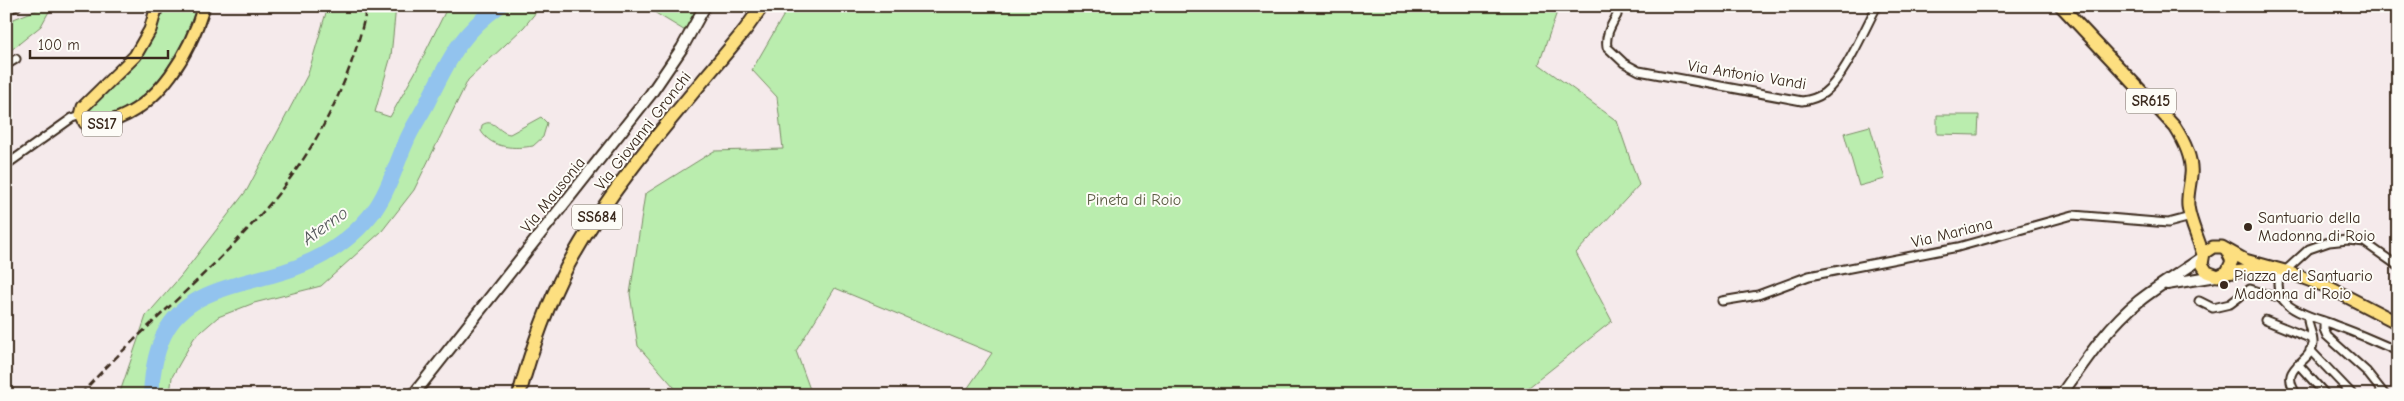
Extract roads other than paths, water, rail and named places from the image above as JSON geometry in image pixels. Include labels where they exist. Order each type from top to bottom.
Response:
[{"type":"highway","name":"Via Giovanni Gronchi","points":[[518,395],[550,305],[567,267],[592,224],[631,169],[745,30],[762,6]]},
{"type":"main road","name":"SS17","points":[[157,6],[150,30],[136,56],[85,104],[81,115],[84,122],[89,125],[107,122],[128,114],[148,99],[172,73],[185,53],[204,6]]},
{"type":"main road","name":"Via Mausonia","points":[[413,395],[650,95],[682,48],[705,6]]},
{"type":"main road","name":"SR615","points":[[2061,6],[2175,127],[2183,140],[2191,162],[2188,199],[2203,256],[2202,264],[2205,271],[2221,275]]},
{"type":"main road","points":[[2192,220],[2203,236],[2245,260],[2280,269],[2330,288],[2398,323]]},
{"type":"main road","points":[[2061,395],[2106,333],[2135,305],[2203,256],[2211,248],[2225,249]]},
{"type":"main road","points":[[2221,275],[2232,261],[2225,249]]},
{"type":"main road","points":[[2155,290],[2173,283],[2221,275],[2280,269]]},
{"type":"street","points":[[6,10],[17,6]]},
{"type":"street","name":"Via Antonio Vandi","points":[[1617,15],[1608,32],[1607,47],[1631,68],[1802,100],[1812,99],[1823,94],[1838,78],[1877,6]]},
{"type":"street","points":[[6,64],[16,59]]},
{"type":"street","points":[[6,165],[72,118],[81,115]]},
{"type":"street","name":"Via Mariana","points":[[1722,301],[1758,295],[1810,276],[1958,247],[2073,215],[2168,222],[2192,220]]},
{"type":"street","points":[[2398,266],[2364,242],[2348,240],[2329,242],[2309,249],[2280,269],[2277,283],[2281,295],[2291,307],[2308,317],[2324,321],[2398,352]]},
{"type":"street","points":[[2199,301],[2214,308],[2230,304],[2248,290],[2275,297],[2281,295]]},
{"type":"street","points":[[2297,395],[2291,378],[2298,364],[2310,350],[2312,339],[2308,317]]},
{"type":"street","points":[[2265,320],[2312,339]]},
{"type":"street","points":[[2324,321],[2324,329],[2327,336],[2366,371],[2385,395]]},
{"type":"street","points":[[2310,350],[2353,395]]},
{"type":"street","points":[[2298,364],[2326,395]]},
{"type":"waterway","name":"Aterno","points":[[151,395],[154,369],[160,344],[167,329],[179,314],[193,302],[228,287],[302,265],[334,249],[361,226],[376,208],[385,192],[408,136],[450,59],[465,37],[499,6]]},
{"type":"railway","points":[[80,395],[102,371],[218,260],[281,191],[314,142],[341,90],[360,34],[367,6]]},
{"type":"place","name":"Santuario della Madonna di Roio","points":[[2248,227]]},
{"type":"place","name":"Piazza del Santuario Madonna di Roio","points":[[2224,285]]},
{"type":"park label","name":"Pineta di Roio","points":[[1134,200]]}]
